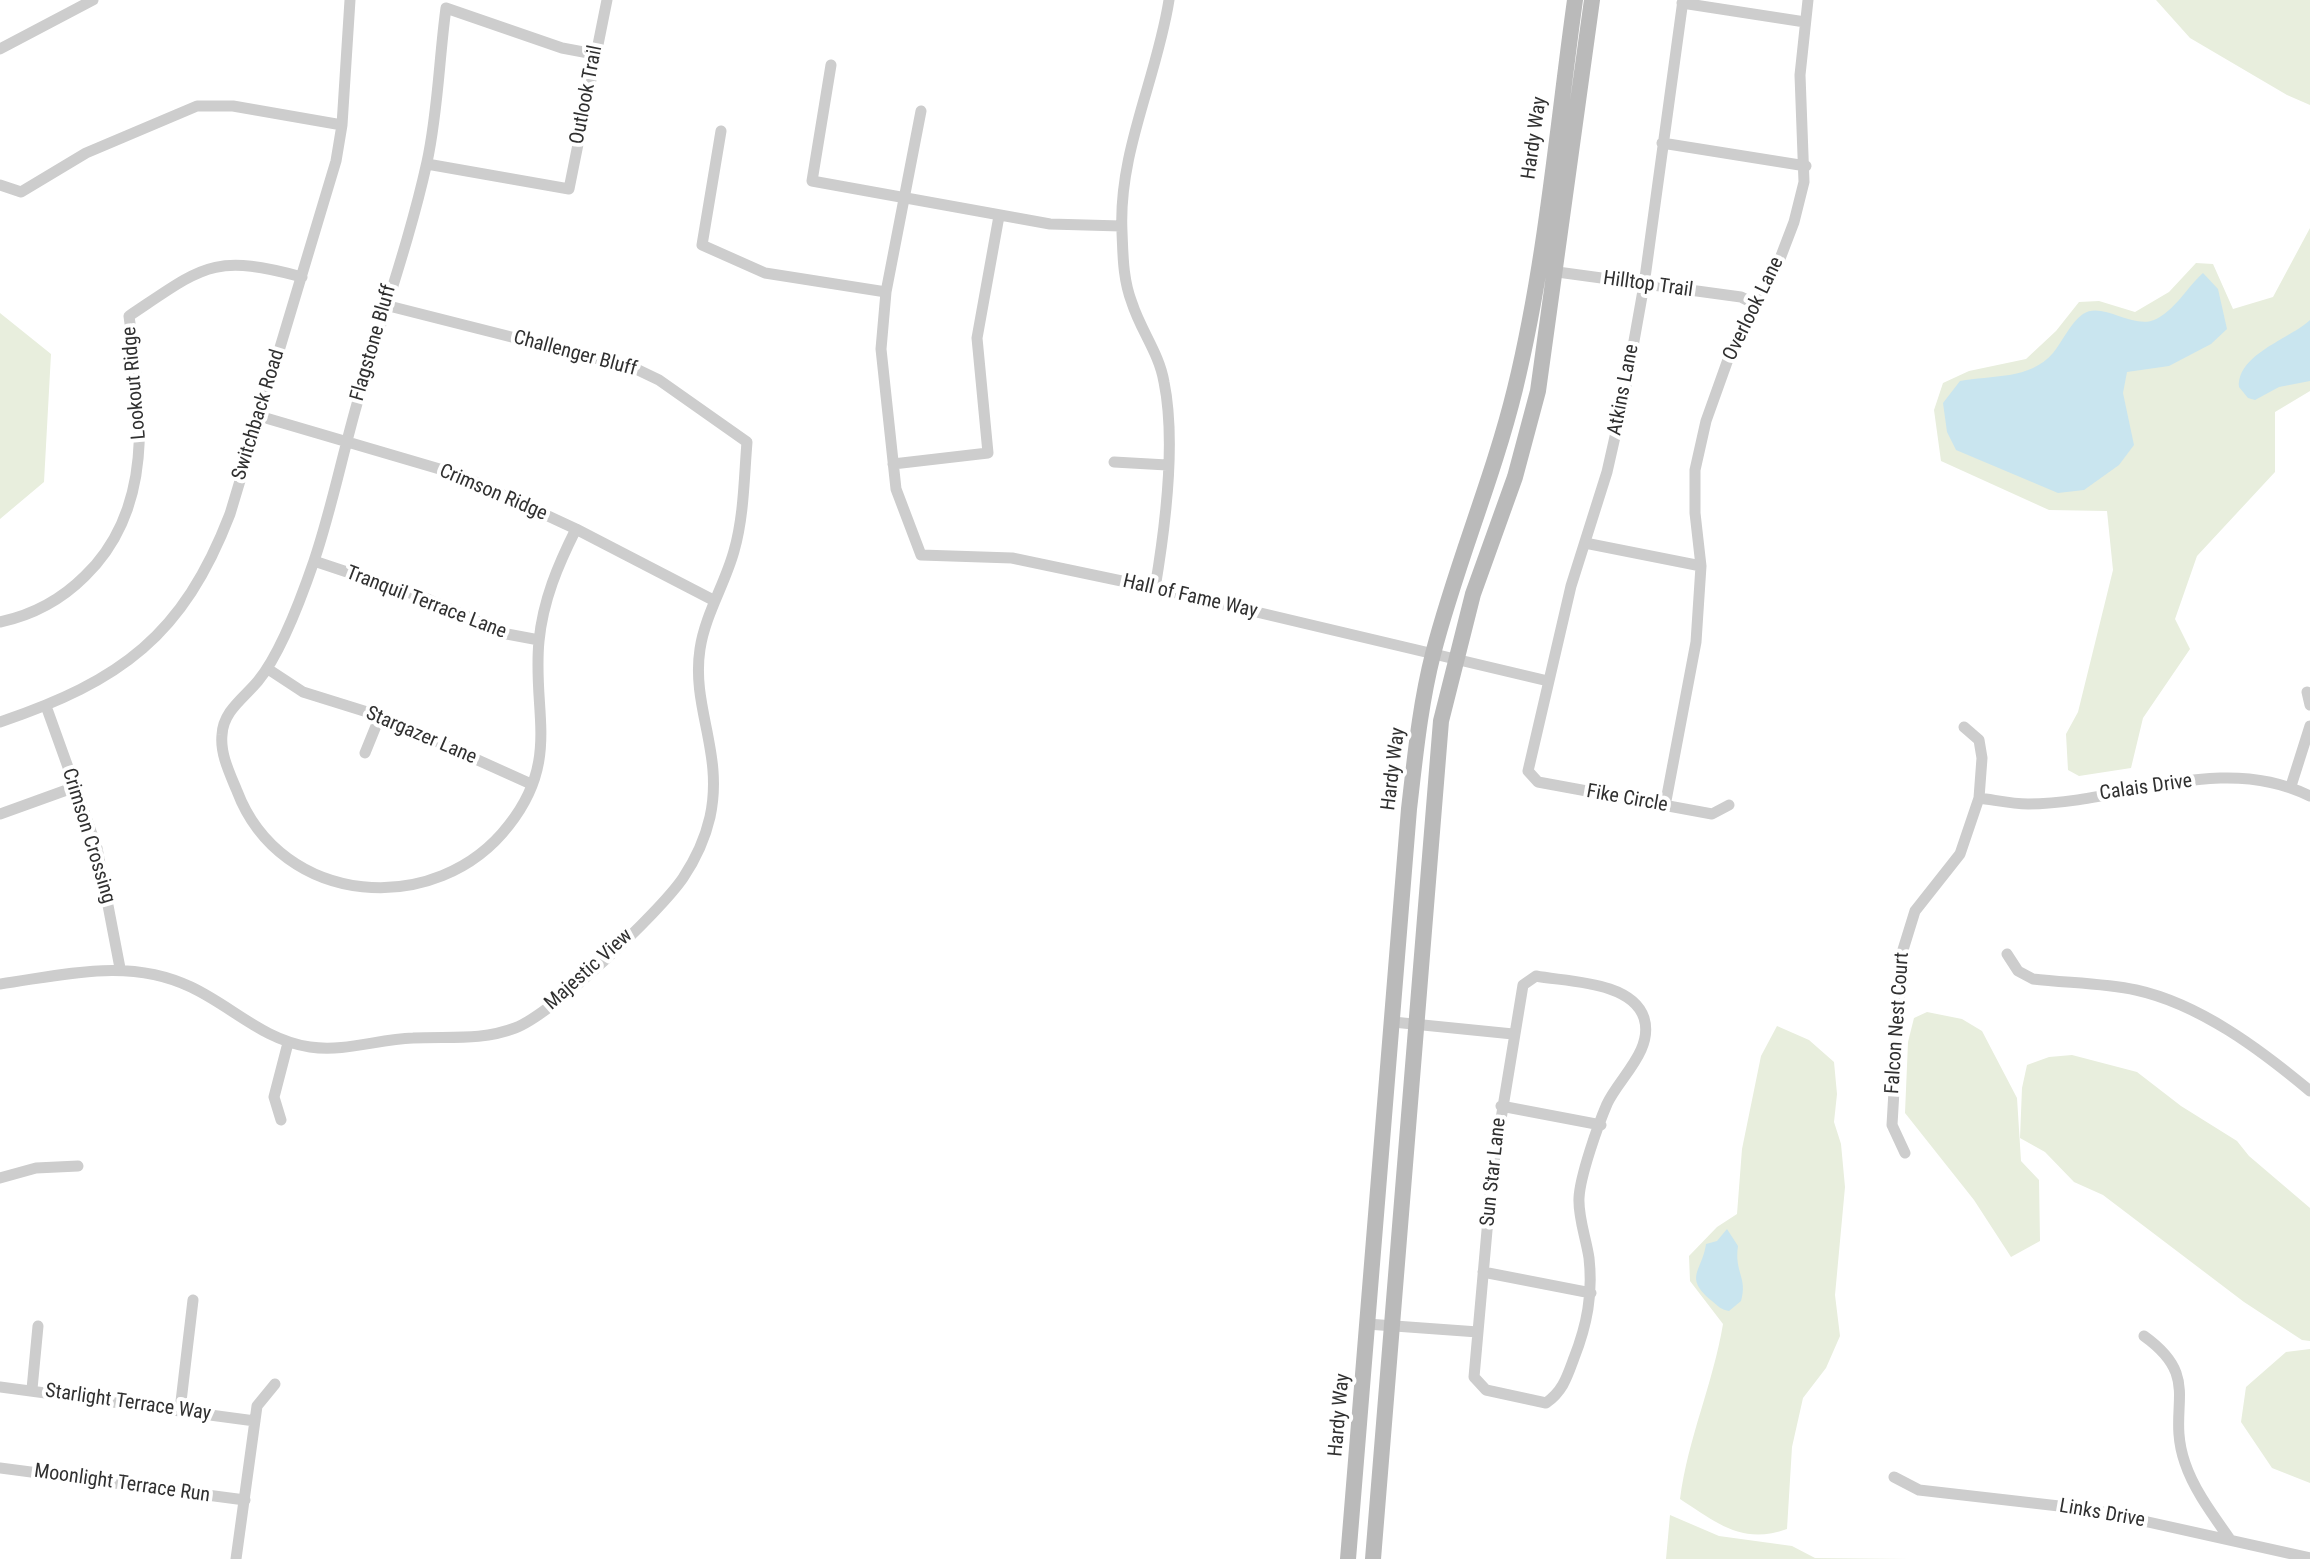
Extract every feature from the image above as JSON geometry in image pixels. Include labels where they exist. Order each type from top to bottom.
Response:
[{"type":"main road","name":"Hardy Way","points":[[1348,1559],[1409,809],[1432,656],[1497,458],[1516,386],[1538,270],[1575,0]]},
{"type":"main road","name":"Hardy Way","points":[[1373,1559],[1414,1023],[1441,721],[1473,594],[1515,477],[1538,391],[1592,0]]},
{"type":"street","points":[[0,49],[93,0]]},
{"type":"street","name":"Switchback Road","points":[[0,722],[46,706],[102,679],[142,651],[168,626],[212,559],[324,208],[342,125],[350,0]]},
{"type":"street","name":"Outlook Trail","points":[[427,164],[569,189],[607,0]]},
{"type":"street","points":[[1155,588],[1164,535],[1167,465],[1165,383],[1156,352],[1131,302],[1124,274],[1121,226],[1129,152],[1150,86],[1169,0]]},
{"type":"street","name":"Overlook Lane","points":[[1665,806],[1696,642],[1701,566],[1695,513],[1695,470],[1706,421],[1731,351],[1757,305],[1794,222],[1806,166],[1800,75],[1808,0]]},
{"type":"street","points":[[1683,1],[1805,22]]},
{"type":"street","name":"Atkins Lane","points":[[1528,771],[1548,681],[1607,472],[1644,285],[1683,1]]},
{"type":"street","name":"Flagstone Bluff","points":[[576,529],[551,581],[539,640],[544,725],[540,762],[508,827],[465,864],[440,876],[412,883],[350,886],[308,873],[287,861],[252,824],[223,752],[224,721],[268,669],[314,561],[427,164],[446,8],[562,48],[594,54]]},
{"type":"street","points":[[831,65],[812,181],[1050,224],[1121,226]]},
{"type":"street","points":[[0,185],[21,192],[86,153],[197,106],[233,106],[342,125]]},
{"type":"street","points":[[921,111],[886,292],[881,349],[893,464],[988,453],[977,338],[999,216]]},
{"type":"street","points":[[721,131],[702,245],[765,273],[886,292]]},
{"type":"street","points":[[1662,143],[1806,166]]},
{"type":"street","name":"Lookout Ridge","points":[[0,622],[19,618],[50,604],[74,587],[98,563],[127,514],[138,469],[141,432],[129,316],[185,279],[211,266],[235,263],[258,265],[302,277]]},
{"type":"street","name":"Hilltop Trail","points":[[1538,270],[1741,297],[1757,305]]},
{"type":"street","name":"Challenger Bluff","points":[[385,305],[634,368],[659,380],[747,442]]},
{"type":"street","name":"Crimson Ridge","points":[[259,416],[460,475],[576,529],[715,601]]},
{"type":"street","name":"Majestic View","points":[[0,984],[120,968],[192,987],[255,1029],[288,1043],[336,1049],[413,1038],[479,1037],[517,1028],[551,1008],[662,903],[682,879],[698,852],[712,807],[714,766],[697,676],[700,646],[734,550],[747,442]]},
{"type":"street","points":[[1114,462],[1167,465]]},
{"type":"street","name":"Hall of Fame Way","points":[[893,464],[896,489],[921,555],[1012,558],[1155,588],[1548,681]]},
{"type":"street","points":[[1585,543],[1701,566]]},
{"type":"street","name":"Tranquil Terrace Lane","points":[[314,561],[425,598],[507,634],[539,640]]},
{"type":"street","name":"Stargazer Lane","points":[[268,669],[326,702],[380,716],[531,784]]},
{"type":"street","points":[[2307,692],[2310,705]]},
{"type":"street","name":"Crimson Crossing","points":[[46,706],[97,848],[120,968]]},
{"type":"street","points":[[365,753],[380,716]]},
{"type":"street","points":[[2291,786],[2310,726]]},
{"type":"street","name":"Falcon Nest Court","points":[[1905,1153],[1892,1125],[1905,936],[1915,911],[1960,854],[1979,798],[1982,758],[1979,740],[1964,727]]},
{"type":"street","name":"Fike Circle","points":[[1528,771],[1538,782],[1712,814],[1729,805]]},
{"type":"street","name":"Calais Drive","points":[[1979,798],[2028,804],[2226,776],[2261,778],[2291,786],[2310,796]]},
{"type":"street","points":[[0,814],[75,787]]},
{"type":"street","points":[[2007,954],[2018,971],[2033,979],[2135,990],[2158,996],[2246,1043],[2310,1091]]},
{"type":"street","name":"Sun Star Lane","points":[[1591,1293],[1586,1325],[1561,1393],[1546,1403],[1486,1390],[1474,1377],[1501,1106],[1523,985],[1536,976],[1620,992],[1635,1003],[1646,1028],[1642,1047],[1607,1105],[1601,1125]]},
{"type":"street","points":[[1393,1022],[1513,1034]]},
{"type":"street","points":[[281,1120],[274,1097],[288,1043]]},
{"type":"street","points":[[1483,1272],[1591,1293],[1579,1197],[1601,1125],[1501,1106]]},
{"type":"street","points":[[0,1178],[36,1168],[78,1166]]},
{"type":"street","points":[[180,1410],[193,1300]]},
{"type":"street","points":[[1367,1324],[1478,1332]]},
{"type":"street","points":[[32,1389],[38,1326]]},
{"type":"street","points":[[2144,1336],[2165,1351],[2178,1371],[2181,1385],[2178,1428],[2185,1463],[2229,1538]]},
{"type":"street","points":[[236,1559],[257,1406],[275,1384]]},
{"type":"street","name":"Starlight Terrace Way","points":[[0,1387],[255,1421]]},
{"type":"street","name":"Moonlight Terrace Run","points":[[0,1468],[245,1500]]},
{"type":"street","name":"Links Drive","points":[[1894,1477],[1919,1490],[2094,1510],[2310,1558]]},
{"type":"green space","points":[[2156,0],[2310,0],[2310,105],[2287,95],[2190,38]]},
{"type":"green space","points":[[2310,228],[2310,391],[2275,412],[2275,472],[2197,556],[2175,619],[2190,649],[2143,718],[2131,768],[2079,776],[2068,770],[2066,734],[2078,712],[2113,570],[2107,511],[2049,510],[1941,461],[1934,410],[1943,383],[1969,371],[2026,359],[2056,331],[2079,302],[2099,301],[2135,312],[2169,292],[2196,263],[2213,264],[2233,309],[2273,297]]},
{"type":"green space","points":[[0,313],[51,354],[44,482],[0,519]]},
{"type":"green space","points":[[1927,1012],[1962,1019],[1982,1031],[2017,1098],[2021,1161],[2039,1180],[2040,1241],[2011,1257],[1974,1200],[1905,1113],[1908,1042],[1914,1018]]},
{"type":"green space","points":[[1777,1026],[1809,1040],[1834,1062],[1837,1094],[1834,1122],[1841,1144],[1845,1187],[1835,1295],[1840,1336],[1826,1368],[1803,1398],[1792,1447],[1787,1529],[1756,1534],[1730,1529],[1680,1499],[1723,1324],[1690,1281],[1689,1256],[1717,1227],[1737,1214],[1742,1149],[1761,1056]]},
{"type":"green space","points":[[2072,1055],[2137,1072],[2181,1106],[2237,1141],[2249,1156],[2310,1208],[2310,1341],[2302,1340],[2244,1302],[2103,1195],[2074,1182],[2045,1152],[2020,1138],[2022,1088],[2027,1065],[2049,1057]]},
{"type":"green space","points":[[2310,1349],[2310,1483],[2272,1468],[2241,1422],[2246,1387],[2286,1352]]},
{"type":"green space","points":[[1670,1515],[1719,1536],[1792,1546],[1815,1558],[1910,1559],[1666,1559]]},
{"type":"water","points":[[2203,273],[2218,289],[2227,329],[2211,344],[2169,366],[2127,372],[2123,393],[2134,445],[2119,465],[2084,490],[2058,493],[1956,450],[1947,432],[1943,403],[1960,381],[2010,375],[2033,368],[2053,353],[2078,318],[2091,311],[2136,321],[2154,320],[2175,305]]},
{"type":"water","points":[[2310,320],[2310,381],[2279,387],[2255,400],[2248,398],[2239,387],[2246,365],[2266,348]]},
{"type":"water","points":[[1727,1229],[1738,1246],[1743,1286],[1741,1301],[1729,1311],[1720,1308],[1703,1293],[1696,1280],[1706,1244],[1717,1241]]}]
